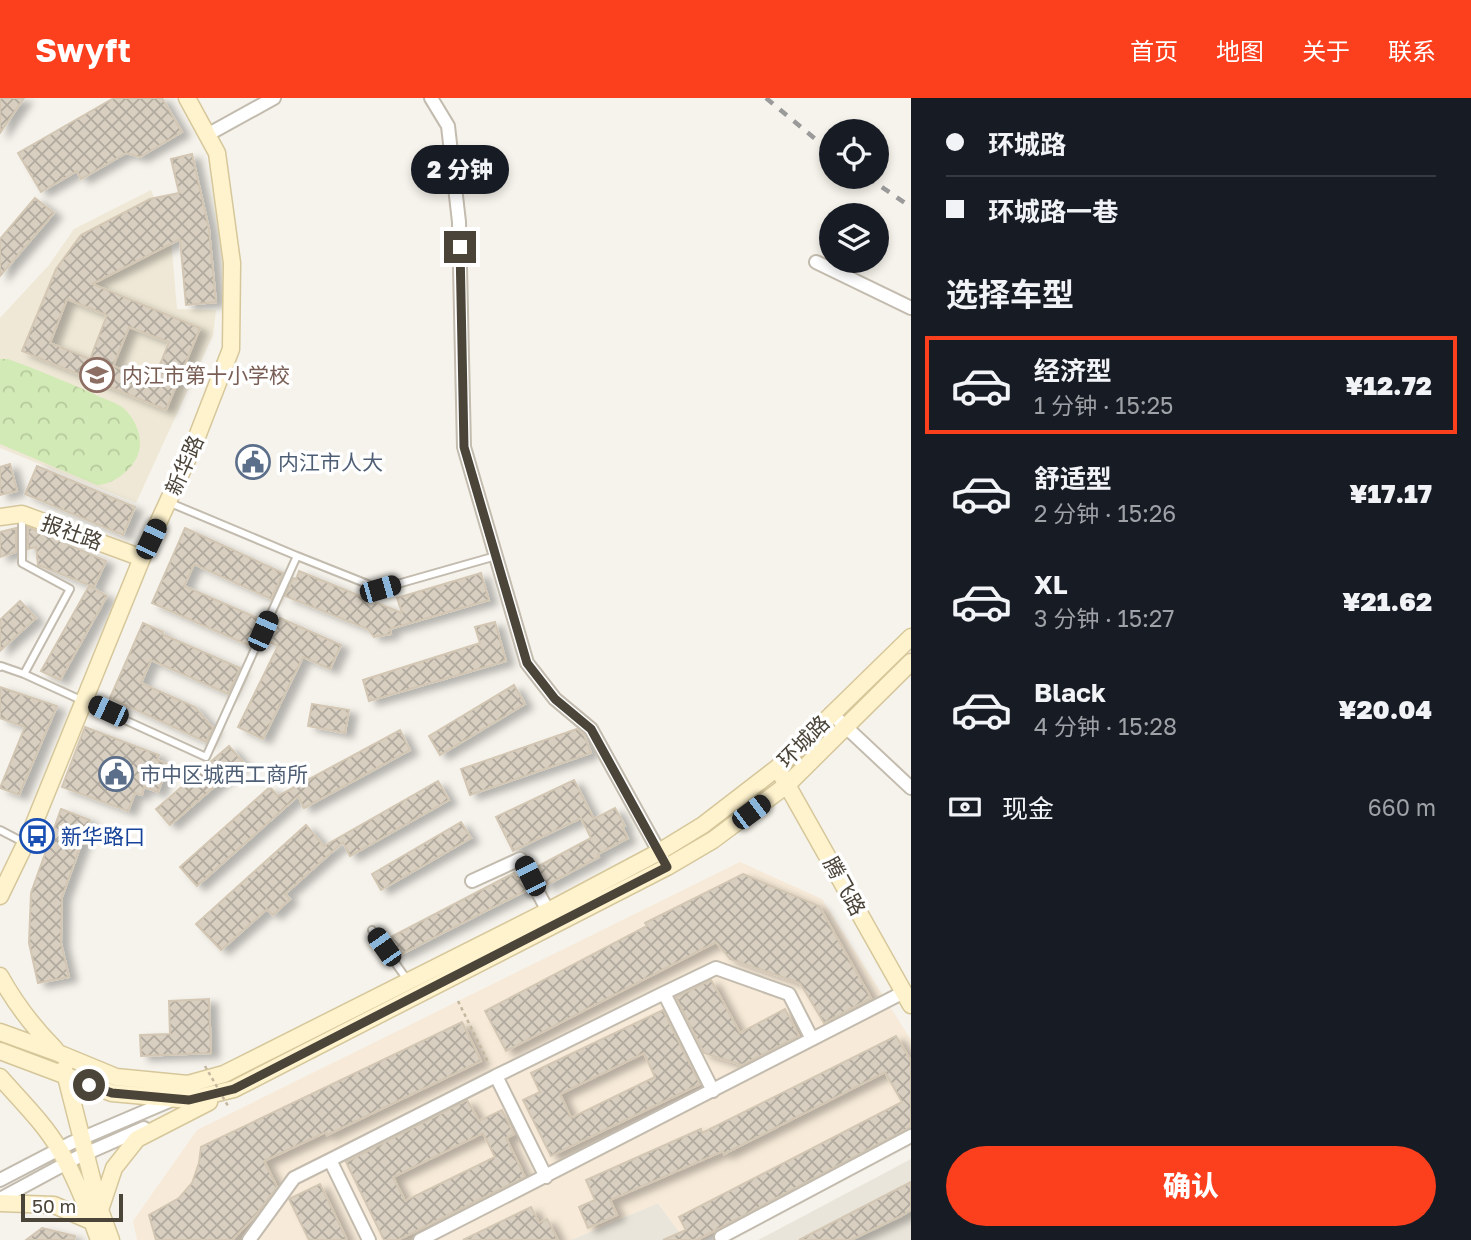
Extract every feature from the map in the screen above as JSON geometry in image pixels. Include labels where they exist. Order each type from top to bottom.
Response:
[{"type":"main road","name":"新华路","points":[[0,895],[25,843],[142,558],[193,447],[231,349],[232,263],[216,153],[187,98]]},
{"type":"main road","name":"报社路","points":[[0,517],[22,514],[142,558]]},
{"type":"main road","name":"环城路","points":[[0,1032],[58,1052],[116,1077],[188,1084],[224,1074],[548,911],[659,852],[703,825],[777,768],[911,637]]},
{"type":"main road","name":"环城路","points":[[0,1051],[112,1093],[189,1100],[234,1089],[667,867],[713,840],[788,783],[911,662]]},
{"type":"main road","name":"腾飞路","points":[[777,768],[788,783],[907,999]]},
{"type":"main road","points":[[0,976],[36,1031],[58,1052],[84,1146],[99,1240]]},
{"type":"main road","points":[[0,1077],[46,1130],[63,1156],[84,1200],[111,1240]]},
{"type":"main road","points":[[96,1216],[114,1168],[137,1139],[234,1089]]},
{"type":"main road","points":[[0,1201],[54,1205],[96,1216]]},
{"type":"street","points":[[206,135],[274,98]]},
{"type":"street","points":[[431,98],[448,126],[459,222],[464,447],[527,663],[555,699],[591,729],[667,867]]},
{"type":"street","points":[[816,262],[911,308]]},
{"type":"street","points":[[831,713],[911,788]]},
{"type":"street","points":[[472,881],[520,859],[548,911]]},
{"type":"street","points":[[249,1240],[294,1178],[716,968],[789,994],[812,1040]]},
{"type":"street","points":[[664,993],[713,1091]]},
{"type":"street","points":[[420,1240],[812,1040],[907,999]]},
{"type":"street","points":[[0,1180],[63,1156],[224,1074]]},
{"type":"street","points":[[496,1076],[546,1177]]},
{"type":"street","points":[[84,1146],[234,1089]]},
{"type":"street","points":[[721,1237],[911,1136]]},
{"type":"street","points":[[0,1201],[63,1156]]},
{"type":"street","points":[[330,1160],[369,1240]]},
{"type":"lane","points":[[168,502],[380,589],[496,556]]},
{"type":"lane","points":[[22,514],[22,563],[70,589],[24,674]]},
{"type":"lane","points":[[0,667],[24,674],[84,700],[206,757],[297,556]]},
{"type":"lane","points":[[0,831],[25,843]]},
{"type":"lane","points":[[372,930],[409,983]]},
{"type":"path","points":[[458,1001],[496,1076]]},
{"type":"path","points":[[194,1067],[205,1066],[228,1105]]},
{"type":"shaded area","name":"内江市第十小学校","points":[[151,190],[171,239],[177,309],[216,310],[213,335],[136,503],[0,448],[0,318],[49,265],[74,229]]},
{"type":"shaded area","points":[[740,862],[822,899],[911,1040],[911,1130],[704,1240],[685,1240],[658,1203],[571,1240],[137,1240],[133,1221],[197,1130]]},
{"type":"shaded area","points":[[911,1159],[911,1240],[758,1240]]},
{"type":"shaded area","points":[[658,1203],[685,1240],[571,1240]]},
{"type":"green space","points":[[0,359],[8,359],[29,367],[122,407],[132,417],[140,438],[139,452],[133,464],[114,480],[97,485],[0,444]]},
{"type":"building","points":[[0,98],[24,98],[0,133]]},
{"type":"building","points":[[114,98],[162,98],[182,132],[140,157],[126,153],[81,179],[77,171],[41,192],[18,153]]},
{"type":"building","points":[[192,154],[209,229],[216,302],[186,305],[180,239],[92,284],[200,328],[166,410],[22,351],[56,269],[81,235],[150,199],[179,193],[171,159]],"holes":[[[67,299],[107,315],[90,359],[50,343]],[[129,327],[169,342],[153,382],[113,366]]]},
{"type":"building","points":[[35,198],[54,213],[0,276],[0,239]]},
{"type":"building","points":[[10,464],[17,491],[0,495],[0,467]]},
{"type":"building","points":[[37,466],[135,507],[123,535],[25,494]]},
{"type":"building","points":[[28,527],[106,561],[94,587],[38,565],[36,547],[28,549]]},
{"type":"building","points":[[16,528],[16,552],[0,557],[0,532]]},
{"type":"building","points":[[185,528],[283,573],[271,599],[194,564],[184,586],[262,620],[250,646],[152,603]]},
{"type":"building","points":[[299,571],[402,613],[397,598],[481,573],[489,600],[390,629],[391,634],[374,637],[368,629],[285,596]]},
{"type":"building","points":[[89,586],[107,596],[60,680],[41,671]]},
{"type":"building","points":[[20,601],[36,618],[0,651],[0,620]]},
{"type":"building","points":[[280,618],[341,645],[330,669],[303,657],[263,739],[238,727],[278,646],[265,640],[272,625],[276,627]]},
{"type":"building","points":[[495,622],[506,661],[369,701],[363,680],[480,643],[475,627]]},
{"type":"building","points":[[143,623],[240,668],[228,694],[151,660],[141,683],[195,707],[213,728],[206,742],[110,698]]},
{"type":"building","points":[[514,685],[525,704],[440,755],[429,736]]},
{"type":"building","points":[[0,687],[57,706],[19,795],[0,788],[25,727],[0,718]]},
{"type":"building","points":[[312,704],[349,710],[345,733],[308,726]]},
{"type":"building","name":"市中区城西工商所","points":[[85,727],[159,755],[157,760],[168,764],[158,792],[144,787],[142,795],[135,793],[128,811],[62,787]]},
{"type":"building","points":[[577,729],[584,735],[591,753],[470,795],[461,769]]},
{"type":"building","points":[[400,730],[410,750],[304,808],[298,796],[197,886],[180,867],[270,787],[278,796]]},
{"type":"building","points":[[229,746],[243,762],[170,825],[156,809]]},
{"type":"building","points":[[574,780],[594,819],[615,808],[628,838],[545,886],[535,868],[591,838],[581,818],[513,851],[496,817]]},
{"type":"building","points":[[438,781],[449,800],[350,856],[343,842],[285,894],[290,899],[273,915],[267,909],[221,950],[196,924],[306,825],[324,846]]},
{"type":"building","points":[[61,809],[90,820],[62,897],[61,943],[69,977],[38,983],[29,943],[31,893]]},
{"type":"building","points":[[461,822],[471,838],[381,890],[372,874]]},
{"type":"building","points":[[514,873],[516,878],[519,876],[527,890],[398,956],[389,938]]},
{"type":"building","points":[[743,874],[819,906],[871,998],[824,1023],[800,983],[730,959],[716,942],[506,1051],[485,1011],[647,926],[645,923]]},
{"type":"building","points":[[711,980],[740,1033],[785,1009],[799,1036],[742,1065],[704,1053],[676,997]]},
{"type":"building","points":[[209,999],[211,1053],[141,1056],[140,1035],[170,1034],[169,1001]]},
{"type":"building","points":[[663,1010],[700,1084],[551,1156],[523,1100],[540,1092],[531,1073]],"holes":[[[644,1053],[655,1077],[571,1118],[560,1094]]]},
{"type":"building","points":[[462,1022],[481,1061],[327,1135],[326,1132],[264,1161],[277,1187],[232,1240],[156,1240],[149,1215],[179,1198],[192,1183],[201,1147]]},
{"type":"building","points":[[896,1036],[911,1061],[911,1127],[697,1240],[663,1240],[686,1230],[679,1217],[902,1102],[885,1072],[724,1154],[723,1151],[610,1200],[617,1215],[588,1228],[579,1207],[595,1200],[586,1180],[701,1129],[702,1133]]},
{"type":"building","points":[[467,1100],[479,1121],[502,1110],[514,1134],[506,1138],[525,1177],[398,1240],[384,1240],[346,1162]],"holes":[[[483,1133],[495,1157],[405,1201],[393,1177]]]},
{"type":"building","points":[[911,1182],[911,1210],[901,1216],[851,1240],[799,1240]]},
{"type":"building","points":[[320,1184],[347,1240],[309,1240],[289,1199]]},
{"type":"building","points":[[531,1207],[539,1223],[547,1219],[558,1240],[463,1240]]},
{"type":"building","points":[[42,1228],[75,1236],[74,1240],[26,1240]]},
{"type":"railway","points":[[766,98],[819,142]]},
{"type":"railway","points":[[885,189],[911,207]]},
{"type":"place","name":"内江市第十小学校","points":[[97,375]]},
{"type":"place","name":"内江市人大","points":[[253,462]]},
{"type":"place","name":"市中区城西工商所","points":[[116,774]]},
{"type":"place","name":"新华路口","points":[[37,836]]},
{"type":"route","points":[[89,1085],[112,1093],[189,1100],[234,1089],[667,867],[591,729],[555,699],[527,663],[464,447],[460,247]]}]
